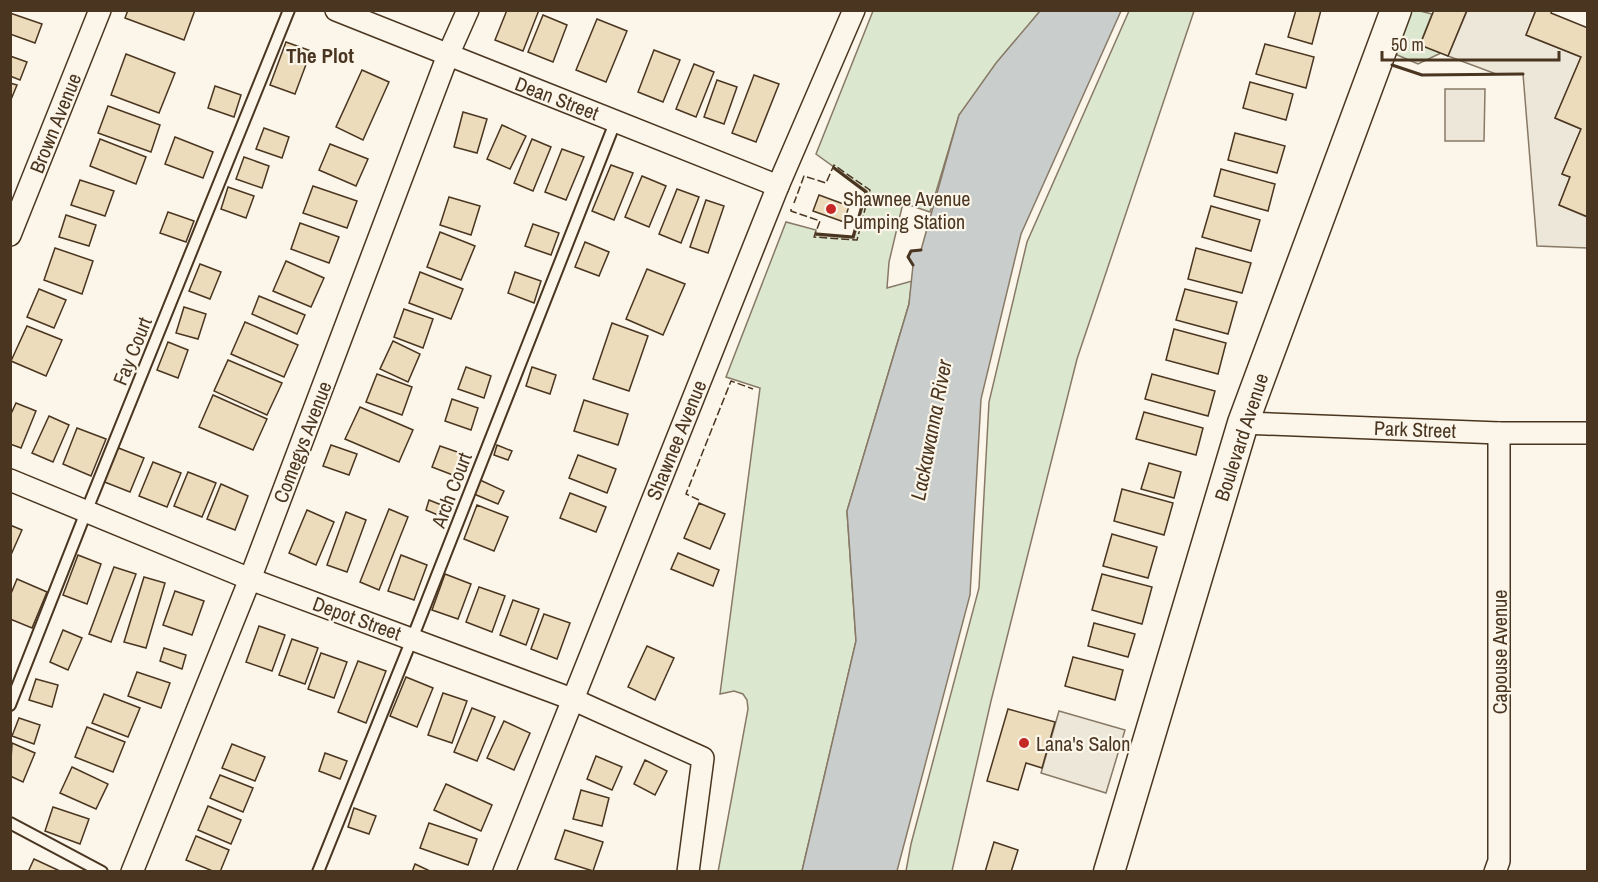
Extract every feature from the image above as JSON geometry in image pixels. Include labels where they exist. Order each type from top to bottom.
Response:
[{"type":"street","name":"Brown Avenue","points":[[10,235],[100,10]]},
{"type":"street","name":"Dean Street","points":[[336,10],[778,186]]},
{"type":"street","name":"Comegys Avenue","points":[[132,872],[250,579],[448,55],[468,10]]},
{"type":"street","name":"Shawnee Avenue","points":[[504,872],[778,186],[854,10]]},
{"type":"street","name":"Boulevard Avenue","points":[[1109,872],[1243,423],[1396,10]]},
{"type":"street","name":"Park Street","points":[[1243,423],[1499,433],[1587,433]]},
{"type":"street","name":"Capouse Avenue","points":[[1495,872],[1499,861],[1499,433]]},
{"type":"street","name":"Depot Street","points":[[10,480],[250,579],[572,699],[704,758],[688,872]]},
{"type":"lane","name":"Fay Court","points":[[10,705],[289,10]]},
{"type":"lane","name":"Arch Court","points":[[318,872],[616,120]]},
{"type":"lane","points":[[10,823],[102,872]]},
{"type":"green space","points":[[873,11],[1040,11],[959,115],[930,212],[903,203],[889,262],[887,288],[912,281],[909,304],[847,511],[856,641],[802,871],[718,872],[748,709],[747,700],[743,694],[734,691],[720,694],[760,388],[726,377],[786,222],[816,230],[815,235],[854,238],[867,191],[816,154]]},
{"type":"green space","points":[[1129,11],[1194,11],[1077,359],[991,701],[952,871],[906,871],[911,844],[979,588],[989,402],[1027,242]]},
{"type":"green space","points":[[1411,11],[1432,14],[1420,44],[1441,53],[1418,64],[1395,54]]},
{"type":"shaded area","points":[[1536,10],[1526,35],[1581,57],[1555,118],[1581,129],[1562,174],[1570,177],[1559,205],[1587,217],[1587,248],[1537,246],[1523,74],[1496,74],[1448,56],[1467,11]]},
{"type":"shaded area","points":[[1445,89],[1485,89],[1484,141],[1445,141]]},
{"type":"shaded area","points":[[1059,711],[1125,730],[1106,793],[1041,773]]},
{"type":"water","name":"Lackawanna River","points":[[1040,11],[1121,11],[1021,234],[981,399],[970,595],[897,871],[802,871],[856,641],[847,511],[909,304],[913,265],[908,257],[911,251],[921,250],[959,115],[996,63]]},
{"type":"building","points":[[128,10],[195,10],[184,40],[125,18]]},
{"type":"building","points":[[507,10],[539,10],[523,51],[495,40]]},
{"type":"building","points":[[1296,10],[1321,10],[1312,44],[1288,37]]},
{"type":"building","points":[[1434,10],[1467,10],[1448,56],[1420,45]]},
{"type":"building","points":[[1536,10],[1552,10],[1551,13],[1588,28],[1588,217],[1559,205],[1570,177],[1562,174],[1581,129],[1555,118],[1581,57],[1526,35]]},
{"type":"building","points":[[10,13],[42,24],[35,43],[10,34]]},
{"type":"building","points":[[543,15],[567,25],[553,62],[528,52]]},
{"type":"building","points":[[597,19],[627,31],[606,82],[576,70]]},
{"type":"building","points":[[286,42],[311,51],[295,94],[270,85]]},
{"type":"building","points":[[1265,44],[1314,57],[1306,88],[1256,74]]},
{"type":"building","points":[[654,50],[680,60],[663,102],[638,92]]},
{"type":"building","points":[[126,54],[175,73],[159,113],[111,95]]},
{"type":"building","points":[[10,56],[27,62],[20,80],[10,76]]},
{"type":"building","points":[[694,64],[714,72],[696,117],[676,109]]},
{"type":"building","points":[[362,70],[389,82],[363,140],[336,127]]},
{"type":"building","points":[[754,75],[779,84],[756,142],[732,133]]},
{"type":"building","points":[[717,80],[737,87],[724,124],[704,117]]},
{"type":"building","points":[[1250,82],[1293,94],[1286,120],[1243,108]]},
{"type":"building","points":[[10,83],[17,85],[10,102]]},
{"type":"building","points":[[215,86],[241,95],[234,117],[208,108]]},
{"type":"building","points":[[108,106],[160,125],[151,152],[98,133]]},
{"type":"building","points":[[463,112],[487,119],[477,153],[454,147]]},
{"type":"building","points":[[502,125],[526,136],[510,169],[487,159]]},
{"type":"building","points":[[264,128],[289,137],[282,158],[256,149]]},
{"type":"building","points":[[1235,133],[1285,146],[1277,173],[1228,160]]},
{"type":"building","points":[[175,137],[213,152],[203,178],[165,164]]},
{"type":"building","points":[[100,139],[146,157],[136,184],[90,166]]},
{"type":"building","points":[[532,139],[551,147],[533,191],[514,183]]},
{"type":"building","points":[[330,144],[368,159],[356,186],[319,170]]},
{"type":"building","points":[[562,149],[584,157],[566,200],[545,192]]},
{"type":"building","points":[[244,157],[269,166],[262,188],[236,179]]},
{"type":"building","points":[[611,165],[633,173],[614,220],[592,211]]},
{"type":"building","points":[[1221,169],[1275,184],[1268,211],[1214,196]]},
{"type":"building","points":[[642,176],[666,186],[649,227],[625,217]]},
{"type":"building","points":[[80,180],[114,191],[105,216],[71,205]]},
{"type":"building","points":[[313,186],[357,201],[347,228],[303,213]]},
{"type":"building","points":[[228,187],[254,196],[246,218],[221,209]]},
{"type":"building","points":[[677,189],[699,197],[681,243],[659,234]]},
{"type":"building","name":"Shawnee Avenue Pumping Station","points":[[819,195],[849,206],[844,222],[813,211]]},
{"type":"building","points":[[449,197],[480,206],[471,235],[440,225]]},
{"type":"building","points":[[706,200],[724,206],[708,253],[690,247]]},
{"type":"building","points":[[1211,206],[1260,220],[1251,251],[1202,237]]},
{"type":"building","points":[[168,212],[194,221],[186,242],[160,233]]},
{"type":"building","points":[[66,215],[96,225],[89,246],[59,237]]},
{"type":"building","points":[[300,223],[339,237],[329,263],[291,249]]},
{"type":"building","points":[[533,224],[559,233],[551,255],[525,246]]},
{"type":"building","points":[[440,232],[475,246],[461,280],[427,267]]},
{"type":"building","points":[[585,242],[609,252],[599,276],[575,267]]},
{"type":"building","points":[[55,248],[93,261],[82,294],[44,280]]},
{"type":"building","points":[[1196,248],[1251,263],[1242,293],[1188,279]]},
{"type":"building","points":[[286,261],[324,278],[311,307],[273,291]]},
{"type":"building","points":[[200,264],[221,272],[210,299],[189,291]]},
{"type":"building","points":[[647,269],[685,284],[663,335],[626,319]]},
{"type":"building","points":[[420,272],[463,289],[451,319],[409,303]]},
{"type":"building","points":[[515,272],[541,281],[534,303],[508,293]]},
{"type":"building","points":[[39,289],[66,300],[54,328],[27,317]]},
{"type":"building","points":[[1185,289],[1237,302],[1228,334],[1176,320]]},
{"type":"building","points":[[259,296],[305,315],[297,334],[252,314]]},
{"type":"building","points":[[184,307],[206,314],[198,339],[176,333]]},
{"type":"building","points":[[404,309],[433,319],[423,348],[394,337]]},
{"type":"building","points":[[245,322],[298,345],[284,377],[231,354]]},
{"type":"building","points":[[612,323],[648,336],[629,391],[593,379]]},
{"type":"building","points":[[27,326],[62,340],[46,376],[11,361]]},
{"type":"building","points":[[1174,329],[1226,343],[1218,374],[1166,360]]},
{"type":"building","points":[[393,341],[420,354],[408,382],[380,369]]},
{"type":"building","points":[[168,342],[188,350],[178,378],[157,370]]},
{"type":"building","points":[[228,360],[282,383],[267,415],[214,391]]},
{"type":"building","points":[[466,367],[491,376],[484,398],[458,389]]},
{"type":"building","points":[[532,367],[556,375],[550,394],[526,386]]},
{"type":"building","points":[[377,374],[412,387],[402,415],[366,402]]},
{"type":"building","points":[[1152,374],[1215,391],[1208,416],[1145,399]]},
{"type":"building","points":[[213,395],[267,419],[253,450],[199,427]]},
{"type":"building","points":[[452,399],[478,408],[471,430],[445,421]]},
{"type":"building","points":[[584,400],[628,414],[618,445],[574,431]]},
{"type":"building","points":[[16,403],[36,411],[21,448],[10,444],[10,416]]},
{"type":"building","points":[[360,407],[413,430],[399,462],[345,439]]},
{"type":"building","points":[[1144,412],[1203,428],[1196,455],[1136,439]]},
{"type":"building","points":[[49,416],[69,425],[53,462],[32,453]]},
{"type":"building","points":[[77,428],[106,439],[91,476],[63,464]]},
{"type":"building","points":[[331,445],[357,454],[349,475],[323,466]]},
{"type":"building","points":[[497,445],[512,451],[508,460],[494,455]]},
{"type":"building","points":[[440,446],[466,455],[458,477],[432,467]]},
{"type":"building","points":[[116,447],[144,458],[130,492],[102,481]]},
{"type":"building","points":[[578,455],[616,469],[607,493],[569,478]]},
{"type":"building","points":[[153,462],[181,473],[167,507],[139,496]]},
{"type":"building","points":[[1149,463],[1181,472],[1174,498],[1141,489]]},
{"type":"building","points":[[188,472],[216,483],[202,517],[174,506]]},
{"type":"building","points":[[480,480],[504,491],[498,504],[474,494]]},
{"type":"building","points":[[221,484],[248,496],[235,530],[207,519]]},
{"type":"building","points":[[1122,489],[1173,503],[1164,535],[1114,521]]},
{"type":"building","points":[[570,493],[606,507],[596,532],[560,518]]},
{"type":"building","points":[[429,500],[449,508],[445,518],[426,510]]},
{"type":"building","points":[[699,503],[725,514],[710,549],[684,538]]},
{"type":"building","points":[[477,505],[508,517],[494,551],[464,539]]},
{"type":"building","points":[[389,509],[408,517],[379,590],[360,582]]},
{"type":"building","points":[[307,510],[334,522],[316,565],[289,553]]},
{"type":"building","points":[[346,512],[366,520],[347,572],[327,565]]},
{"type":"building","points":[[10,525],[22,530],[10,557]]},
{"type":"building","points":[[1112,534],[1157,547],[1148,578],[1103,566]]},
{"type":"building","points":[[678,553],[719,570],[713,586],[671,569]]},
{"type":"building","points":[[78,555],[101,564],[87,604],[63,595]]},
{"type":"building","points":[[401,555],[427,565],[414,600],[388,591]]},
{"type":"building","points":[[114,567],[136,574],[111,642],[89,634]]},
{"type":"building","points":[[445,574],[471,584],[458,619],[432,610]]},
{"type":"building","points":[[1102,574],[1152,587],[1142,624],[1092,610]]},
{"type":"building","points":[[144,577],[165,583],[146,648],[124,642]]},
{"type":"building","points":[[17,579],[47,592],[32,628],[10,619],[10,596]]},
{"type":"building","points":[[479,587],[505,596],[492,632],[466,622]]},
{"type":"building","points":[[175,591],[204,601],[192,635],[163,625]]},
{"type":"building","points":[[513,600],[539,609],[526,645],[500,635]]},
{"type":"building","points":[[544,614],[570,623],[557,659],[531,649]]},
{"type":"building","points":[[1094,623],[1135,634],[1128,657],[1088,646]]},
{"type":"building","points":[[259,626],[285,635],[272,671],[246,662]]},
{"type":"building","points":[[63,630],[82,638],[68,670],[50,662]]},
{"type":"building","points":[[292,639],[318,648],[305,684],[279,675]]},
{"type":"building","points":[[647,646],[674,658],[655,700],[628,687]]},
{"type":"building","points":[[164,648],[186,655],[182,669],[160,661]]},
{"type":"building","points":[[321,653],[347,662],[334,698],[308,689]]},
{"type":"building","points":[[1073,657],[1123,670],[1115,700],[1065,686]]},
{"type":"building","points":[[358,661],[386,671],[366,723],[338,712]]},
{"type":"building","points":[[137,672],[170,683],[161,708],[128,696]]},
{"type":"building","points":[[406,677],[433,688],[417,727],[390,716]]},
{"type":"building","points":[[36,679],[58,685],[52,707],[29,700]]},
{"type":"building","points":[[443,693],[467,701],[452,743],[428,735]]},
{"type":"building","points":[[104,694],[140,708],[128,737],[92,723]]},
{"type":"building","points":[[472,708],[495,717],[477,761],[454,752]]},
{"type":"building","name":"Lana's Salon","points":[[1008,709],[1055,722],[1042,768],[1026,763],[1018,790],[987,781]]},
{"type":"building","points":[[19,718],[40,725],[34,744],[12,736]]},
{"type":"building","points":[[504,721],[530,733],[514,770],[487,758]]},
{"type":"building","points":[[87,727],[125,742],[113,772],[75,757]]},
{"type":"building","points":[[12,743],[35,753],[23,782],[10,776]]},
{"type":"building","points":[[232,744],[265,757],[255,781],[222,768]]},
{"type":"building","points":[[325,753],[347,761],[340,779],[319,771]]},
{"type":"building","points":[[596,756],[622,767],[612,790],[587,779]]},
{"type":"building","points":[[645,760],[667,771],[655,795],[634,784]]},
{"type":"building","points":[[72,767],[108,784],[96,809],[60,793]]},
{"type":"building","points":[[220,775],[253,788],[243,812],[210,798]]},
{"type":"building","points":[[446,784],[492,805],[481,831],[434,810]]},
{"type":"building","points":[[581,790],[609,798],[602,826],[573,819]]},
{"type":"building","points":[[208,806],[241,820],[231,844],[198,830]]},
{"type":"building","points":[[53,807],[89,819],[80,844],[45,831]]},
{"type":"building","points":[[354,808],[376,816],[369,834],[348,827]]},
{"type":"building","points":[[429,823],[477,839],[468,865],[420,848]]},
{"type":"building","points":[[565,830],[603,842],[593,871],[555,859]]},
{"type":"building","points":[[196,836],[229,850],[220,872],[186,860]]},
{"type":"building","points":[[994,842],[1018,850],[1011,872],[985,872]]},
{"type":"building","points":[[34,859],[62,872],[28,872]]},
{"type":"building","points":[[415,864],[432,872],[412,872]]},
{"type":"fence","points":[[791,209],[791,211],[820,221],[814,237],[857,240],[870,190],[834,165],[826,183],[804,176],[794,203]]},
{"type":"fence","points":[[699,500],[686,494],[731,381],[753,389]]},
{"type":"wall","points":[[1392,65],[1422,75],[1523,74]]},
{"type":"wall","points":[[817,234],[853,237],[866,192],[834,168]]},
{"type":"wall","points":[[913,265],[908,257],[911,251],[921,250]]},
{"type":"place","name":"Shawnee Avenue Pumping Station","points":[[831,209]]},
{"type":"place","name":"Lana's Salon","points":[[1024,743]]},
{"type":"district","name":"The Plot","points":[[320,55]]}]
